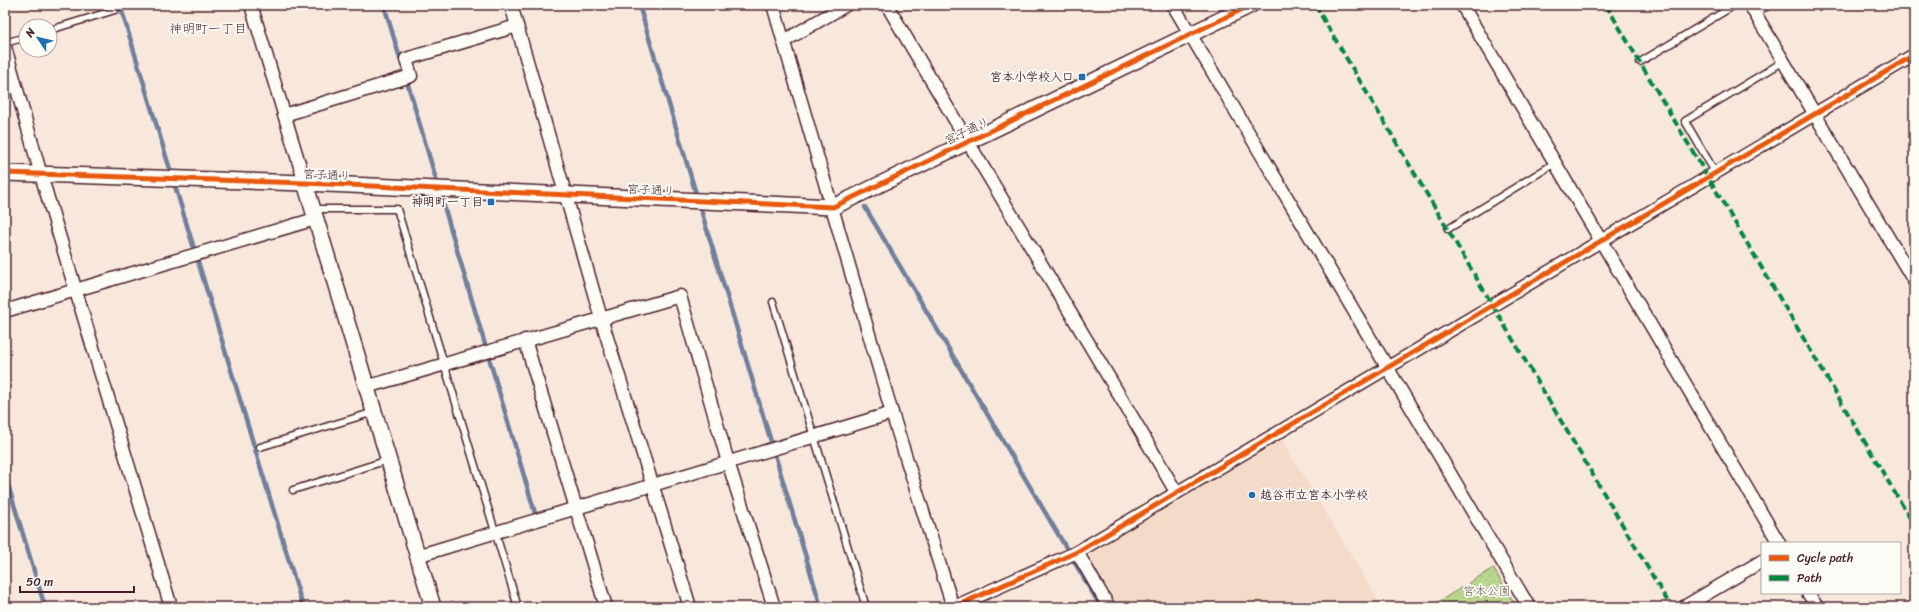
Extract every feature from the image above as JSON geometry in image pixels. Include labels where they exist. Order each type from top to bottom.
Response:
[{"type":"street","points":[[251,5],[432,607]]},
{"type":"street","points":[[511,5],[601,318],[690,607]]},
{"type":"street","points":[[773,5],[892,413],[953,607],[1077,552],[1914,55]]},
{"type":"street","points":[[784,41],[846,5]]},
{"type":"street","points":[[887,5],[966,142],[1101,363],[1176,492]]},
{"type":"street","points":[[1173,5],[1529,607]]},
{"type":"street","name":"宮子通り","points":[[5,173],[305,184],[833,207],[1251,5]]},
{"type":"street","points":[[1462,5],[1778,542]]},
{"type":"street","points":[[1753,9],[1914,281]]},
{"type":"street","points":[[284,115],[411,76],[406,59],[517,26]]},
{"type":"street","points":[[5,48],[41,174],[171,607]]},
{"type":"street","points":[[5,311],[76,290],[314,214]]},
{"type":"street","points":[[366,387],[680,296],[728,462],[774,607]]},
{"type":"street","points":[[525,340],[606,607]]},
{"type":"street","points":[[417,556],[892,413]]},
{"type":"street","points":[[1077,552],[1109,607]]},
{"type":"street","points":[[1684,607],[1761,562]]},
{"type":"street","points":[[1809,594],[1817,607]]},
{"type":"lane","points":[[58,28],[115,10],[114,5]]},
{"type":"lane","points":[[1640,62],[1735,5]]},
{"type":"lane","points":[[1753,9],[1769,5]]},
{"type":"lane","points":[[5,43],[18,39]]},
{"type":"lane","points":[[1715,172],[1685,121],[1784,61]]},
{"type":"lane","points":[[1448,229],[1555,163]]},
{"type":"lane","points":[[314,214],[398,209],[518,607]]},
{"type":"lane","points":[[773,302],[866,607]]},
{"type":"lane","points":[[260,447],[374,412]]},
{"type":"lane","points":[[293,490],[388,460]]},
{"type":"shaded area","name":"越谷市立宮本小学校","points":[[1282,440],[1382,607],[1119,607],[1089,558],[1095,550]]},
{"type":"green space","name":"宮本公園","points":[[1493,568],[1517,607],[1430,607]]},
{"type":"waterway","points":[[120,5],[303,607]]},
{"type":"waterway","points":[[384,5],[402,65]]},
{"type":"waterway","points":[[639,5],[821,607]]},
{"type":"waterway","points":[[406,78],[535,513]]},
{"type":"waterway","points":[[865,207],[1101,607]]},
{"type":"waterway","points":[[5,475],[45,607]]},
{"type":"marked path","points":[[1315,5],[1671,607]]},
{"type":"marked path","points":[[1606,5],[1914,525]]},
{"type":"cycle path","points":[[5,173],[305,183],[833,207],[1251,5]]},
{"type":"cycle path","points":[[954,607],[1077,552],[1914,55]]},
{"type":"place","name":"宮本小学校入口","points":[[1082,77]]},
{"type":"place","name":"神明町一丁目","points":[[491,202]]},
{"type":"place","name":"越谷市立宮本小学校","points":[[1252,495]]},
{"type":"district","name":"神明町一丁目","points":[[208,28]]}]
